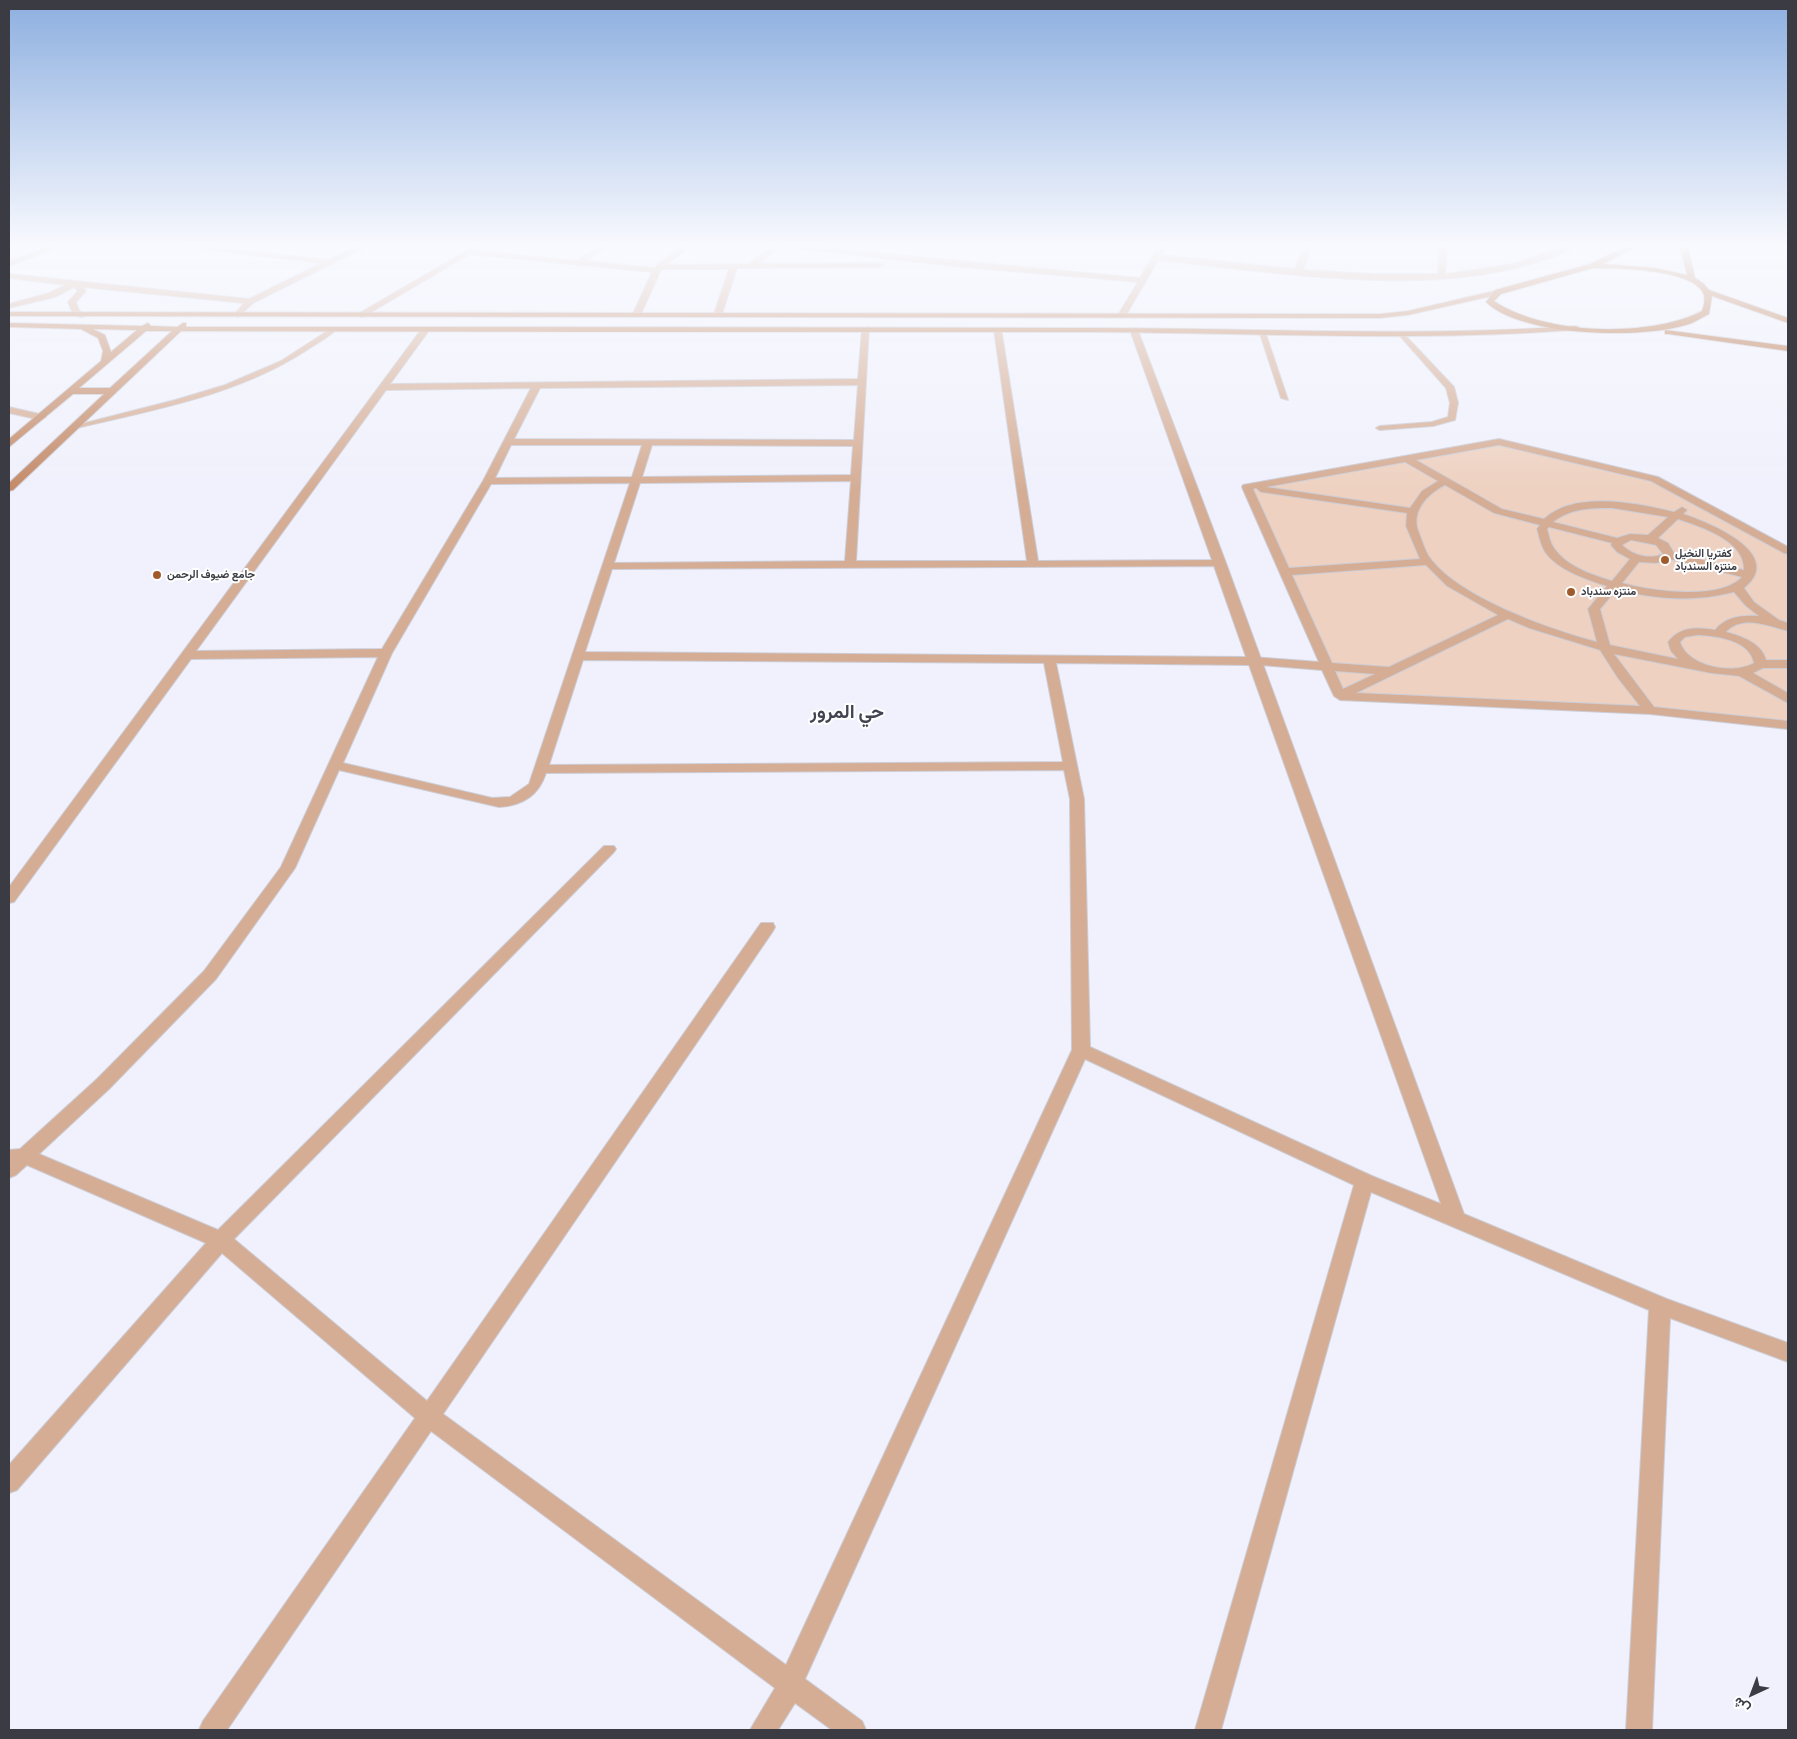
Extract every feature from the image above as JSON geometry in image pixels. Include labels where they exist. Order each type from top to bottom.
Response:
[{"type":"main road","points":[[84,328],[102,337],[107,351],[105,362]]},
{"type":"main road","points":[[9,444],[144,328]]},
{"type":"main road","points":[[149,328],[578,328]]},
{"type":"main road","points":[[646,328],[1134,330],[1263,334],[1402,335],[1504,333],[1574,328]]},
{"type":"main road","points":[[1587,328],[1658,328]]},
{"type":"main road","points":[[9,488],[178,329]]},
{"type":"main road","points":[[152,355],[185,337],[216,332],[258,329]]},
{"type":"main road","points":[[1649,329],[1788,349]]},
{"type":"main road","points":[[71,391],[114,391]]},
{"type":"street","points":[[9,898],[426,329]]},
{"type":"street","points":[[850,565],[866,329]]},
{"type":"street","points":[[998,330],[1033,564]]},
{"type":"street","points":[[1134,330],[1220,563],[1252,661],[1456,1219]]},
{"type":"street","points":[[385,387],[863,382]]},
{"type":"street","points":[[538,384],[488,480],[386,653],[288,868],[210,975],[103,1084],[14,1161],[222,1240],[429,1416],[853,1730]]},
{"type":"street","points":[[9,410],[41,417]]},
{"type":"street","points":[[508,442],[858,443]]},
{"type":"street","points":[[335,765],[492,802],[510,803],[521,799],[535,786],[576,656],[648,442]]},
{"type":"street","points":[[1247,487],[1408,460],[1499,442],[1654,479],[1788,551]]},
{"type":"street","points":[[1408,460],[1498,511],[1618,541],[1630,537],[1650,539],[1666,547],[1669,555]]},
{"type":"street","points":[[488,480],[856,478]]},
{"type":"street","points":[[1445,481],[1430,489],[1412,511],[1412,535],[1428,562],[1447,579],[1477,599],[1554,634],[1605,649],[1700,666],[1721,672],[1750,671],[1760,664],[1788,664]]},
{"type":"street","points":[[1247,487],[1412,511]]},
{"type":"street","points":[[1247,487],[1340,696]]},
{"type":"street","points":[[1650,539],[1694,500]]},
{"type":"street","points":[[1622,505],[1677,515],[1710,527],[1735,543],[1749,560],[1751,568],[1749,575],[1735,587],[1708,595],[1673,596],[1614,585],[1578,571],[1553,554],[1542,537],[1542,529],[1545,522],[1562,512],[1588,506],[1622,505]]},
{"type":"street","points":[[1618,541],[1616,545],[1620,550],[1637,558],[1657,560],[1669,555],[1749,575]]},
{"type":"street","points":[[1637,558],[1598,601],[1594,609],[1595,624],[1605,649],[1621,675],[1650,710]]},
{"type":"street","points":[[1284,572],[1428,562]]},
{"type":"street","points":[[607,566],[1220,563]]},
{"type":"street","points":[[1735,587],[1750,604],[1774,622],[1788,628]]},
{"type":"street","points":[[1340,696],[1507,614]]},
{"type":"street","points":[[1718,634],[1722,628],[1734,620],[1747,619],[1774,622]]},
{"type":"street","points":[[1700,666],[1677,652],[1674,642],[1676,638],[1688,632],[1718,634],[1738,640],[1758,654],[1760,664]]},
{"type":"street","points":[[187,656],[386,653]]},
{"type":"street","points":[[576,656],[1252,661],[1392,671]]},
{"type":"street","points":[[763,1730],[783,1700],[791,1683],[1081,1050],[1077,799],[1049,659]]},
{"type":"street","points":[[1742,672],[1772,686],[1788,699]]},
{"type":"street","points":[[1340,696],[1650,710],[1788,725]]},
{"type":"street","points":[[1773,723],[1788,712]]},
{"type":"street","points":[[541,769],[1070,766]]},
{"type":"street","points":[[9,1482],[222,1240],[609,849]]},
{"type":"street","points":[[212,1730],[767,927]]},
{"type":"street","points":[[1081,1050],[1365,1181],[1660,1304],[1788,1352]]},
{"type":"street","points":[[1208,1730],[1365,1181]]},
{"type":"street","points":[[1639,1730],[1660,1304]]},
{"type":"lane","points":[[77,426],[181,402],[235,384],[277,366],[334,329]]},
{"type":"lane","points":[[1263,334],[1285,398]]},
{"type":"lane","points":[[1380,428],[1433,424],[1452,418],[1454,403],[1450,387],[1402,335]]},
{"type":"shaded area","points":[[1497,440],[1657,478],[1788,549],[1788,728],[1650,713],[1335,698],[1242,485]]},
{"type":"place","name":"كفتريا النخيل منتزه السندباد","points":[[1665,560]]},
{"type":"place","name":"جامع ضيوف الرحمن","points":[[157,575]]},
{"type":"place","name":"منتزه سندباد","points":[[1571,592]]},
{"type":"district","name":"حي المرور","points":[[847,713]]}]
